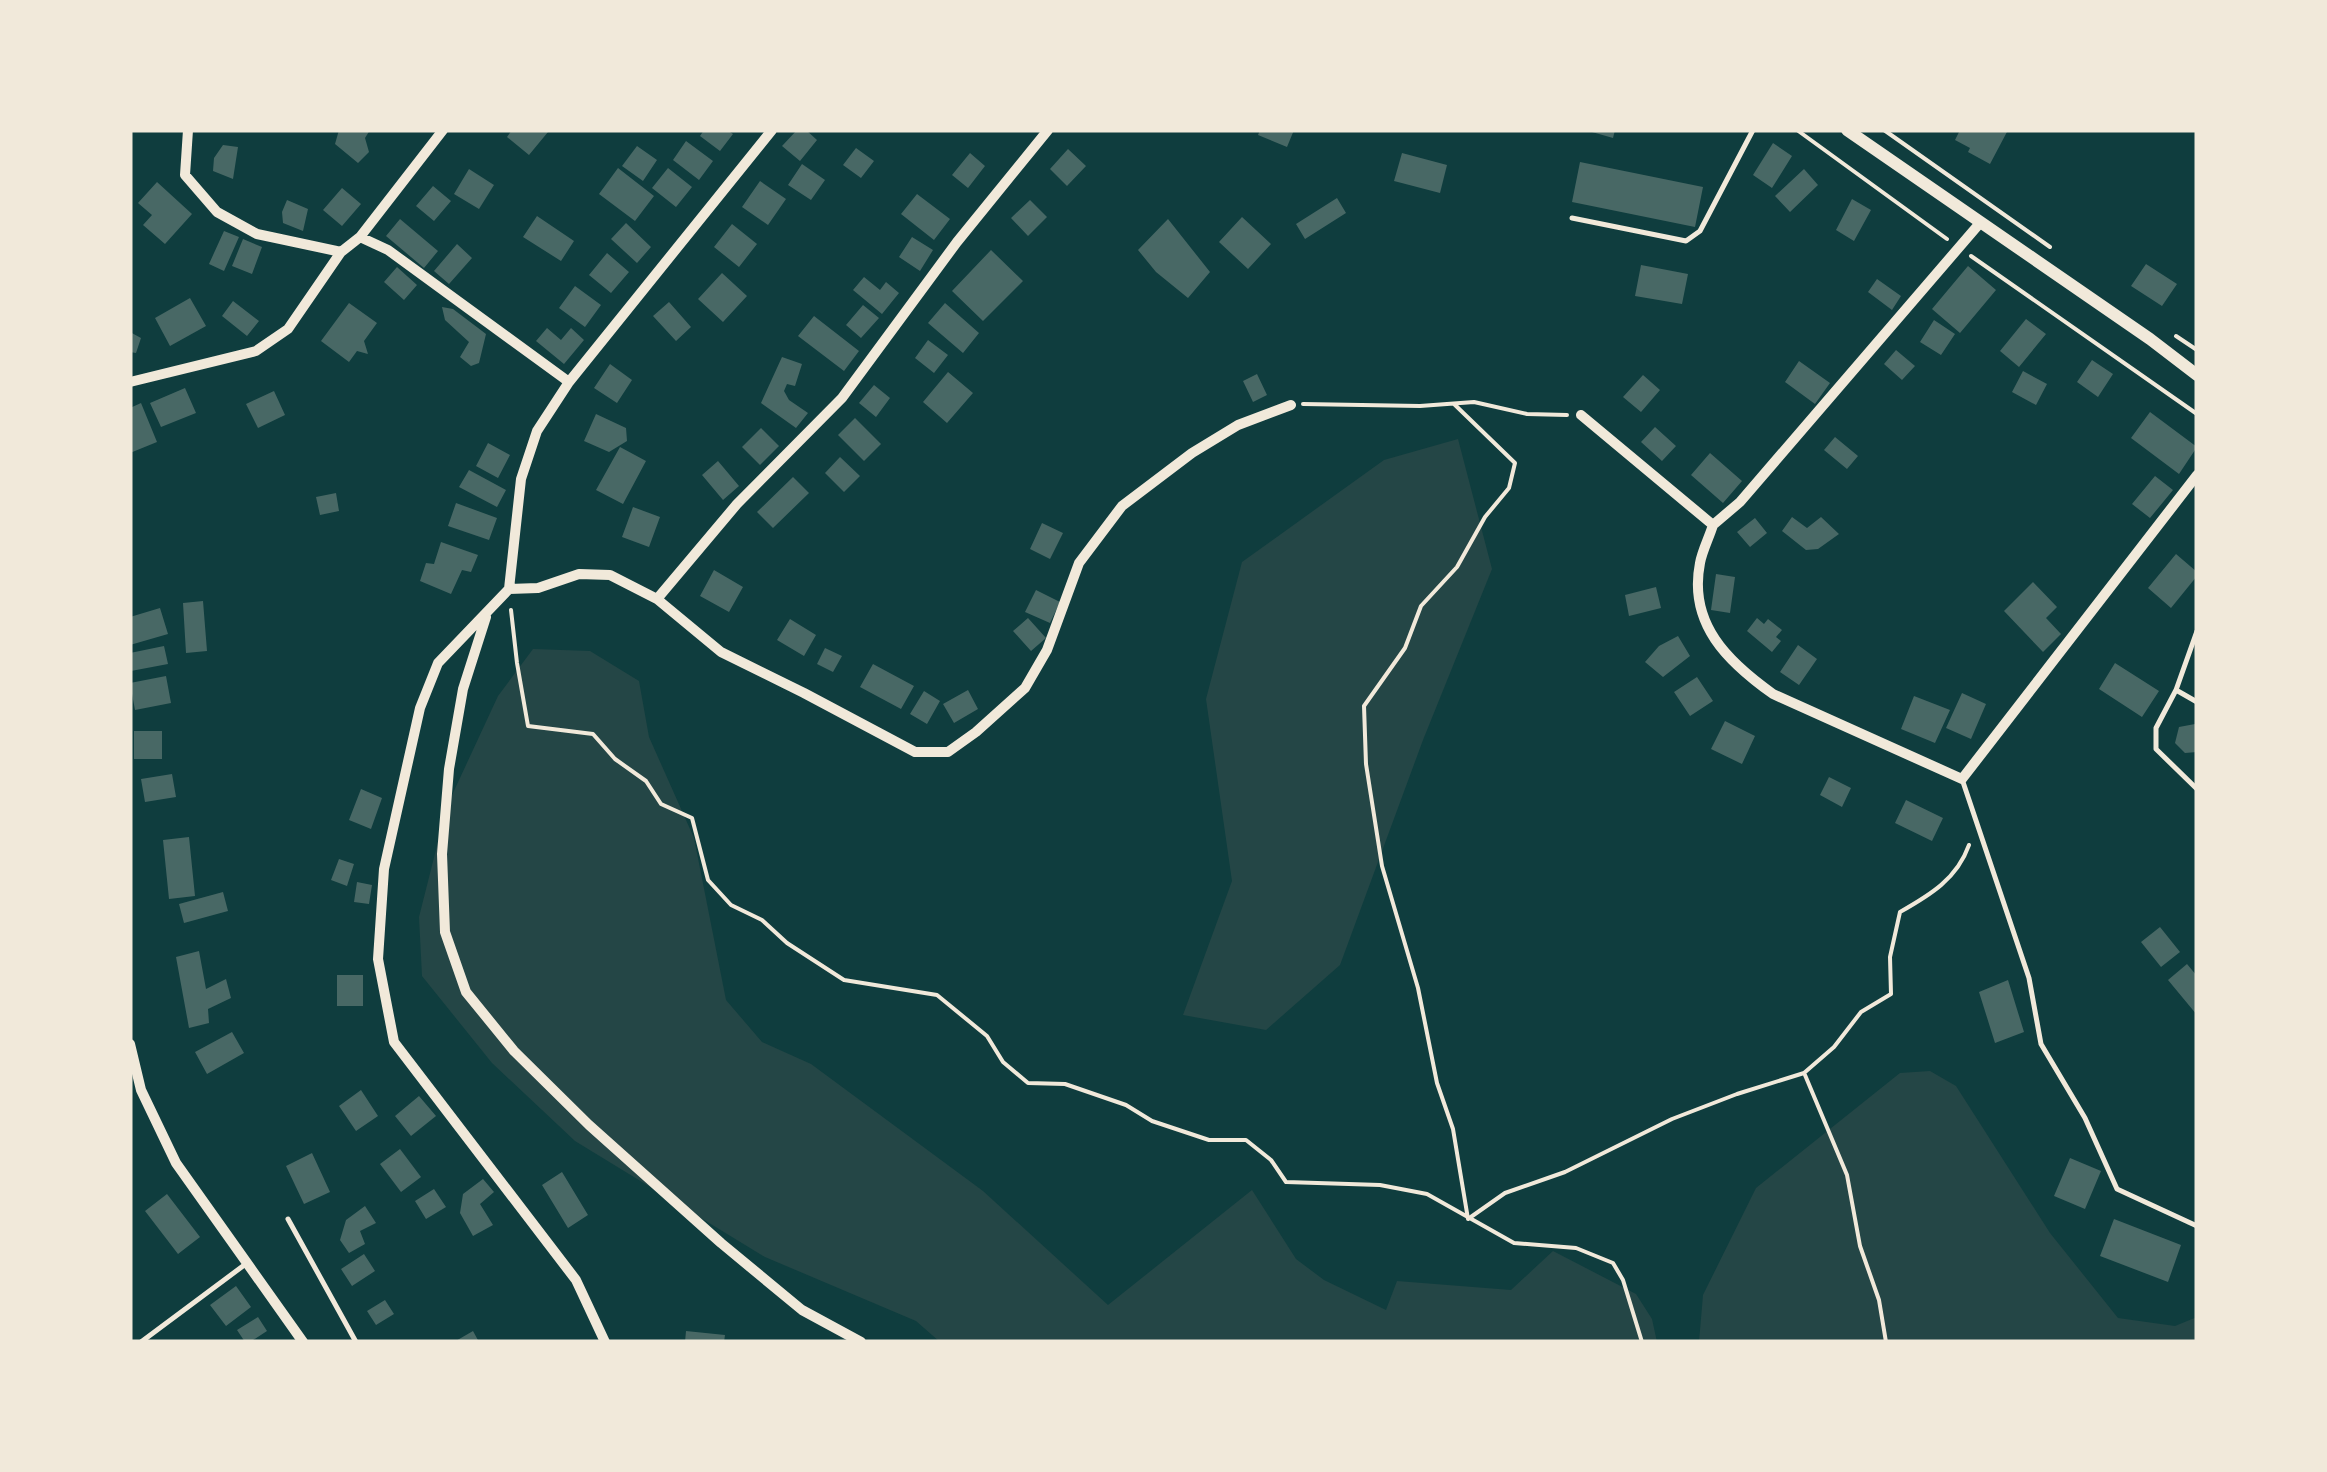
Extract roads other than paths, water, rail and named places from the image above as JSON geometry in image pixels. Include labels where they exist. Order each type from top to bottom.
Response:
[{"type":"street","points":[[188,130],[185,175],[217,212],[257,234],[341,252]]},
{"type":"street","points":[[130,382],[256,351],[288,329],[341,252],[360,237],[443,130]]},
{"type":"street","points":[[605,1342],[576,1280],[394,1042],[378,959],[384,868],[420,708],[438,663],[508,590],[521,479],[537,432],[569,382],[772,130]]},
{"type":"street","points":[[658,598],[737,504],[842,398],[957,242],[1048,130]]},
{"type":"street","points":[[1847,130],[2197,375]]},
{"type":"street","points":[[1980,223],[1740,502],[1713,525],[1700,564],[1699,602],[1714,642],[1746,675],[1773,694],[1962,780],[2197,476]]},
{"type":"street","points":[[360,237],[388,250],[569,382]]},
{"type":"street","points":[[508,590],[538,588],[579,574],[610,575],[658,598],[721,652],[915,752],[948,752],[1025,688],[1046,650],[1078,563],[1122,506],[1238,425],[1291,405]]},
{"type":"street","points":[[1582,416],[1713,525]]},
{"type":"street","points":[[488,611],[463,689],[449,770],[442,854],[446,932],[466,992],[514,1051],[706,1230],[802,1310],[860,1342]]},
{"type":"street","points":[[130,1044],[141,1090],[176,1163],[302,1342]]},
{"type":"lane","points":[[1572,218],[1686,241],[1700,231],[1753,130]]},
{"type":"lane","points":[[2197,631],[2176,690],[2156,728],[2156,749],[2197,789]]},
{"type":"lane","points":[[2176,690],[2197,702]]},
{"type":"lane","points":[[1962,780],[2029,978],[2041,1044],[2085,1118],[2117,1189],[2197,1226]]},
{"type":"lane","points":[[288,1218],[356,1342]]},
{"type":"lane","points":[[141,1342],[247,1263]]}]
